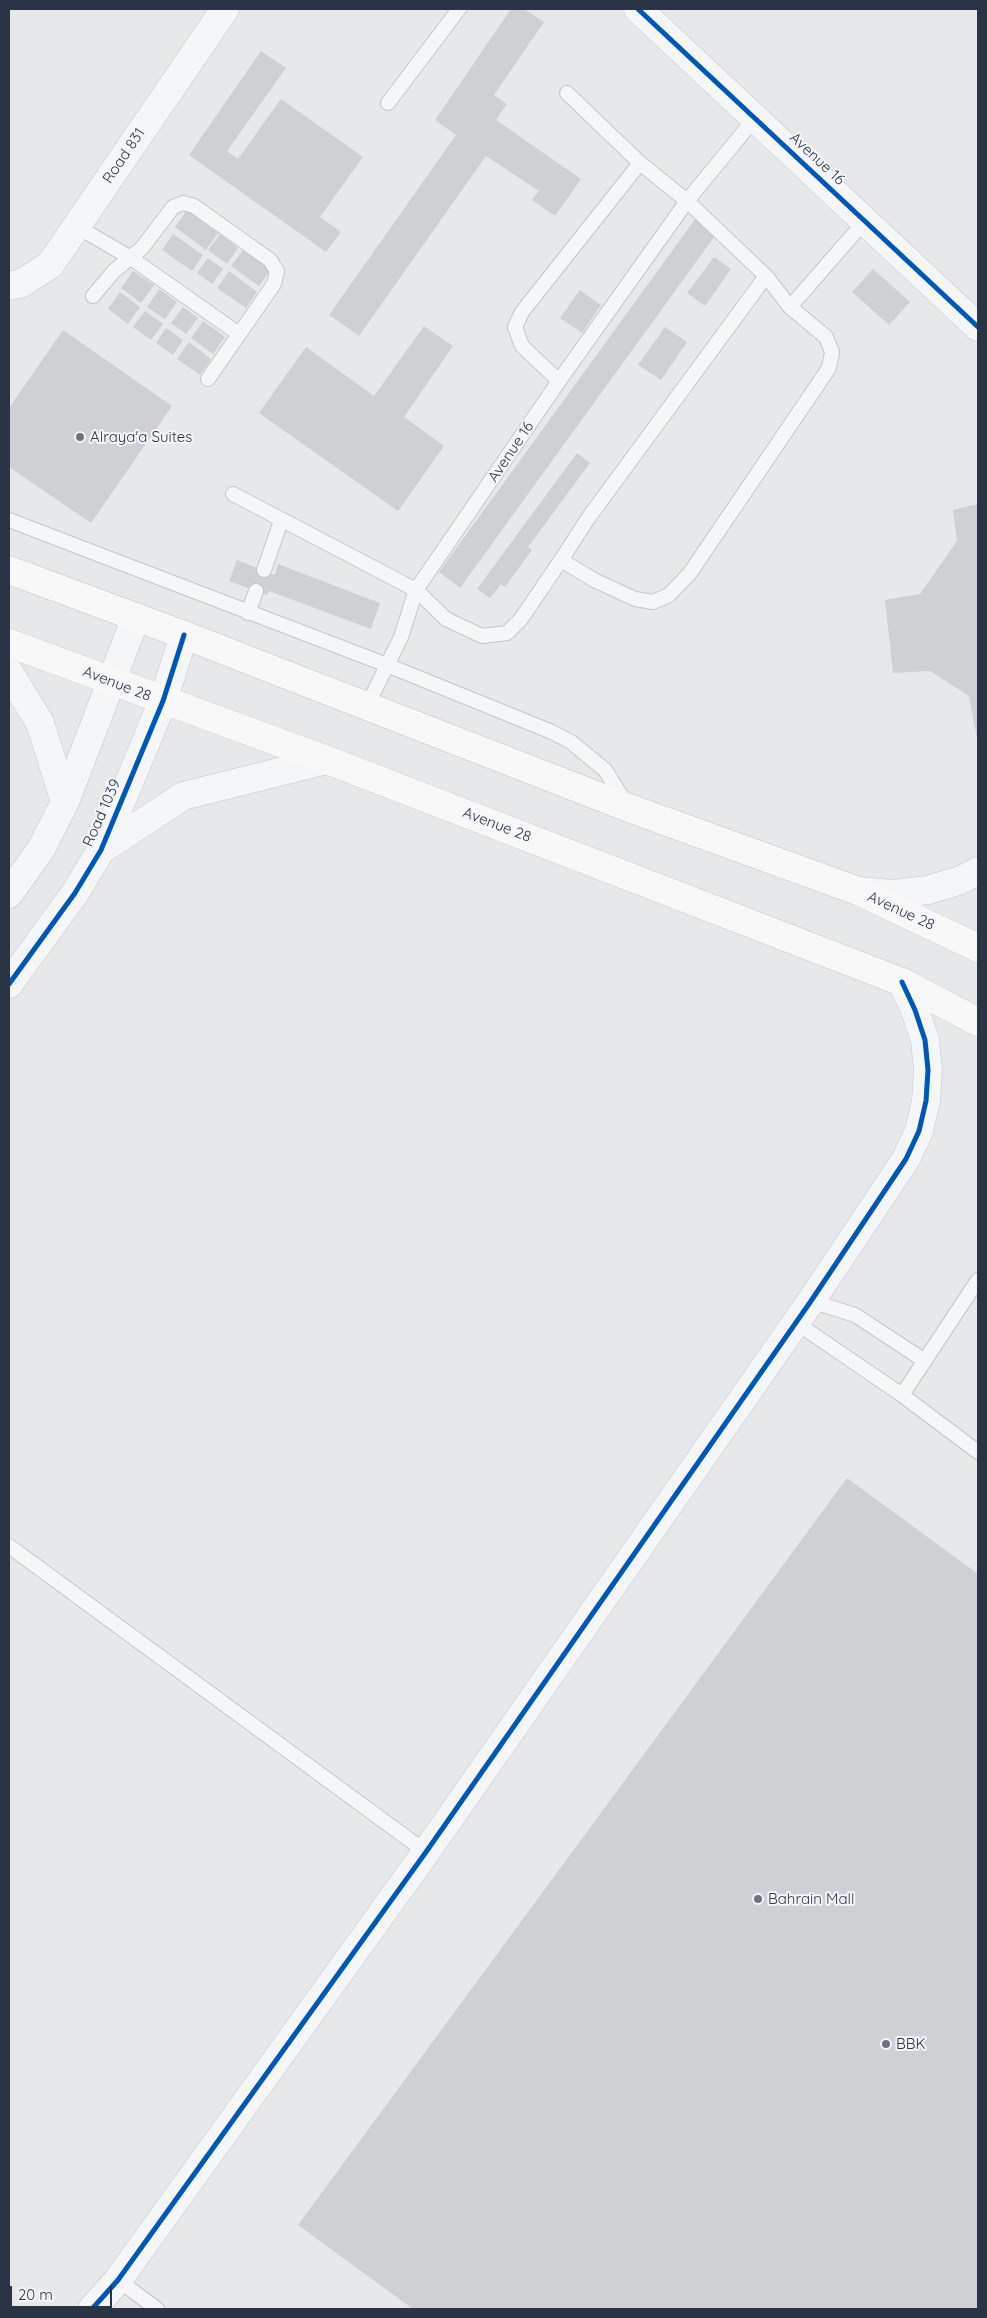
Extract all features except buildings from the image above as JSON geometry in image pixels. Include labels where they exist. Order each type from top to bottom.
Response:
[{"type":"main road","name":"Avenue 28","points":[[9,570],[184,635],[628,808],[858,891],[978,948]]},
{"type":"main road","name":"Avenue 28","points":[[9,643],[327,760],[902,982],[978,1022]]},
{"type":"street","name":"Road 831","points":[[9,286],[22,284],[50,265],[225,9]]},
{"type":"street","name":"Avenue 16","points":[[638,9],[978,327]]},
{"type":"street","points":[[9,894],[41,849],[65,802],[136,617]]},
{"type":"street","name":"Road 1039","points":[[9,984],[75,893],[101,850],[163,701],[184,635]]},
{"type":"street","points":[[9,672],[40,723],[65,802]]},
{"type":"street","points":[[101,850],[183,796],[327,760]]},
{"type":"street","points":[[858,891],[893,894],[928,890],[961,880],[978,871]]},
{"type":"street","points":[[92,2309],[118,2280],[426,1852],[811,1301],[906,1159],[919,1131],[926,1101],[928,1070],[926,1047],[915,1010],[902,982]]},
{"type":"lane","points":[[388,102],[459,9]]},
{"type":"lane","points":[[561,560],[594,580],[635,599],[653,602],[669,595],[680,585],[828,368],[832,352],[826,337],[790,307],[766,276],[687,201],[640,163],[567,93]]},
{"type":"lane","name":"Avenue 16","points":[[367,706],[400,637],[416,590],[559,381],[687,201],[755,118]]},
{"type":"lane","points":[[559,381],[522,346],[515,327],[522,312],[640,163]]},
{"type":"lane","points":[[94,296],[109,276],[147,243],[173,207],[189,204],[202,211],[270,260],[277,271],[274,284],[208,379]]},
{"type":"lane","points":[[790,307],[865,221]]},
{"type":"lane","points":[[76,226],[131,258],[239,334]]},
{"type":"lane","points":[[233,494],[281,521],[416,590],[446,619],[482,636],[507,633],[521,619],[589,517],[766,276]]},
{"type":"lane","points":[[9,520],[387,665],[571,742],[605,770],[618,788],[628,808]]},
{"type":"lane","points":[[264,570],[281,521]]},
{"type":"lane","points":[[248,613],[256,591]]},
{"type":"lane","points":[[902,1395],[978,1280]]},
{"type":"lane","points":[[811,1301],[855,1315],[924,1360]]},
{"type":"lane","points":[[795,1322],[902,1395],[978,1452]]},
{"type":"lane","points":[[9,1546],[426,1852]]},
{"type":"lane","points":[[118,2280],[157,2309]]},
{"type":"cycle path","points":[[638,9],[978,327]]},
{"type":"cycle path","points":[[9,984],[75,893],[101,850],[163,701],[184,635]]},
{"type":"cycle path","points":[[92,2309],[118,2280],[426,1852],[811,1301],[906,1159],[919,1131],[926,1101],[928,1070],[925,1040],[915,1010],[902,982]]},
{"type":"place","name":"Alraya'a Suites","points":[[80,437]]},
{"type":"place","name":"Bahrain Mall","points":[[758,1899]]},
{"type":"place","name":"BBK","points":[[886,2044]]}]
